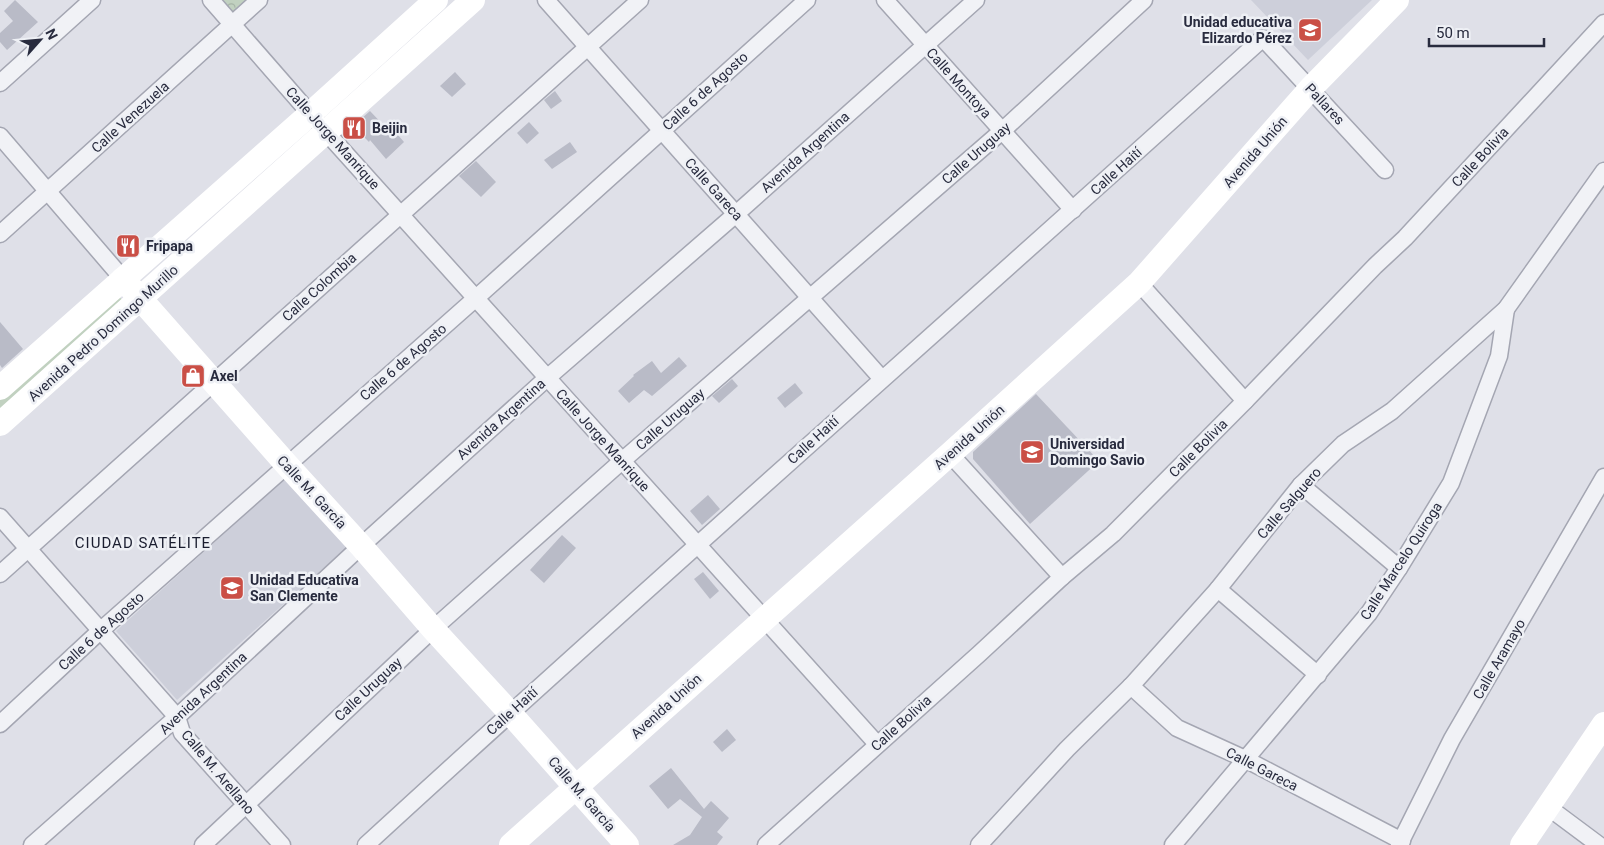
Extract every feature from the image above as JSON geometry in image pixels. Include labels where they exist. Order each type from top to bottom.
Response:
[{"type":"street","points":[[0,83],[92,0]]},
{"type":"street","name":"Calle Jorge Manrique","points":[[211,0],[327,133],[877,744]]},
{"type":"street","name":"Calle Venezuela","points":[[0,234],[259,0]]},
{"type":"street","name":"Avenida Pedro Domingo Murillo","points":[[0,388],[436,0]]},
{"type":"street","name":"Avenida Pedro Domingo Murillo","points":[[0,424],[327,133],[473,0]]},
{"type":"street","name":"Calle Gareca","points":[[546,0],[882,379]]},
{"type":"street","name":"Calle Colombia","points":[[0,574],[640,0]]},
{"type":"street","name":"Calle 6 de Agosto","points":[[0,724],[286,465],[476,298],[807,0]]},
{"type":"street","name":"Calle Montoya","points":[[885,0],[1073,210]]},
{"type":"street","name":"Avenida Argentina","points":[[32,845],[177,717],[361,546],[547,378],[736,214],[976,0]]},
{"type":"street","name":"Calle Uruguay","points":[[203,845],[433,629],[623,460],[1002,131],[1144,0]]},
{"type":"street","name":"Avenida Unión","points":[[511,845],[1139,284],[1311,88],[1397,0]]},
{"type":"street","name":"Calle Bolivia","points":[[766,845],[980,654],[1062,576],[1112,534],[1245,401],[1375,266],[1405,238],[1604,23]]},
{"type":"street","name":"Pallares","points":[[1263,38],[1385,170]]},
{"type":"street","name":"Calle Haití","points":[[366,845],[697,544],[1073,210],[1263,38]]},
{"type":"street","name":"Calle M. García","points":[[0,136],[286,465],[361,546],[627,845]]},
{"type":"street","name":"Calle Salguero","points":[[986,842],[1067,749],[1131,686],[1218,589],[1301,486],[1342,444],[1392,411],[1506,309],[1604,171]]},
{"type":"street","points":[[1139,284],[1245,401]]},
{"type":"street","name":"Calle Marcelo Quiroga","points":[[1173,845],[1369,613],[1399,568],[1451,483],[1499,356],[1506,309]]},
{"type":"street","points":[[950,454],[1062,576]]},
{"type":"street","name":"Calle Aramayo","points":[[1400,843],[1452,739],[1604,477]]},
{"type":"street","points":[[1301,486],[1399,568]]},
{"type":"street","name":"Calle M. Arellano","points":[[0,517],[177,717],[182,734],[282,845]]},
{"type":"street","points":[[1218,589],[1318,675]]},
{"type":"street","name":"Calle Gareca","points":[[1131,686],[1177,728],[1245,759],[1400,843]]},
{"type":"street","points":[[1522,845],[1604,724]]},
{"type":"street","points":[[1548,807],[1599,845]]},
{"type":"shaded area","name":"Unidad educativa Elizardo Pérez","points":[[1251,0],[1372,0],[1308,60]]},
{"type":"shaded area","name":"Unidad Educativa San Clemente","points":[[287,477],[348,546],[177,700],[116,631]]},
{"type":"green space","points":[[222,0],[249,0],[234,14]]},
{"type":"green space","points":[[117,294],[125,303],[0,413],[0,397]]},
{"type":"building","points":[[15,0],[38,22],[7,50],[0,42],[0,33],[13,21],[4,11]]},
{"type":"building","points":[[455,72],[466,84],[452,97],[440,86]]},
{"type":"building","points":[[555,91],[562,101],[551,109],[544,100]]},
{"type":"building","points":[[370,111],[389,131],[392,128],[404,142],[386,159],[370,140],[369,142],[353,126]]},
{"type":"building","points":[[529,122],[539,133],[527,144],[517,133]]},
{"type":"building","points":[[570,142],[577,152],[552,169],[544,160]]},
{"type":"building","points":[[476,161],[496,182],[481,197],[459,176]]},
{"type":"building","points":[[0,322],[23,349],[2,368],[0,365]]},
{"type":"building","points":[[679,357],[687,366],[652,396],[644,390],[629,403],[618,391],[633,375],[652,361],[661,373]]},
{"type":"building","points":[[732,379],[738,386],[719,403],[712,396]]},
{"type":"building","points":[[795,383],[803,393],[785,408],[777,398]]},
{"type":"building","name":"Universidad Domingo Savio","points":[[1036,394],[1099,461],[1030,524],[973,459],[973,452]]},
{"type":"building","points":[[708,495],[720,509],[702,525],[690,511]]},
{"type":"building","points":[[562,535],[576,548],[544,583],[530,570]]},
{"type":"building","points":[[703,572],[719,591],[710,599],[694,579]]},
{"type":"building","points":[[727,729],[736,740],[722,752],[713,742]]},
{"type":"building","points":[[671,768],[704,809],[711,801],[729,818],[717,832],[723,837],[717,845],[673,845],[690,835],[702,817],[680,799],[668,809],[649,786]]},
{"type":"place","name":"Unidad educativa Elizardo Pérez","points":[[1310,30]]},
{"type":"place","name":"Beijin","points":[[354,128]]},
{"type":"place","name":"Fripapa","points":[[128,246]]},
{"type":"place","name":"Axel","points":[[193,376]]},
{"type":"place","name":"Universidad Domingo Savio","points":[[1032,452]]},
{"type":"place","name":"Unidad Educativa San Clemente","points":[[232,588]]},
{"type":"district","name":"CIUDAD SATÉLITE","points":[[143,543]]}]
